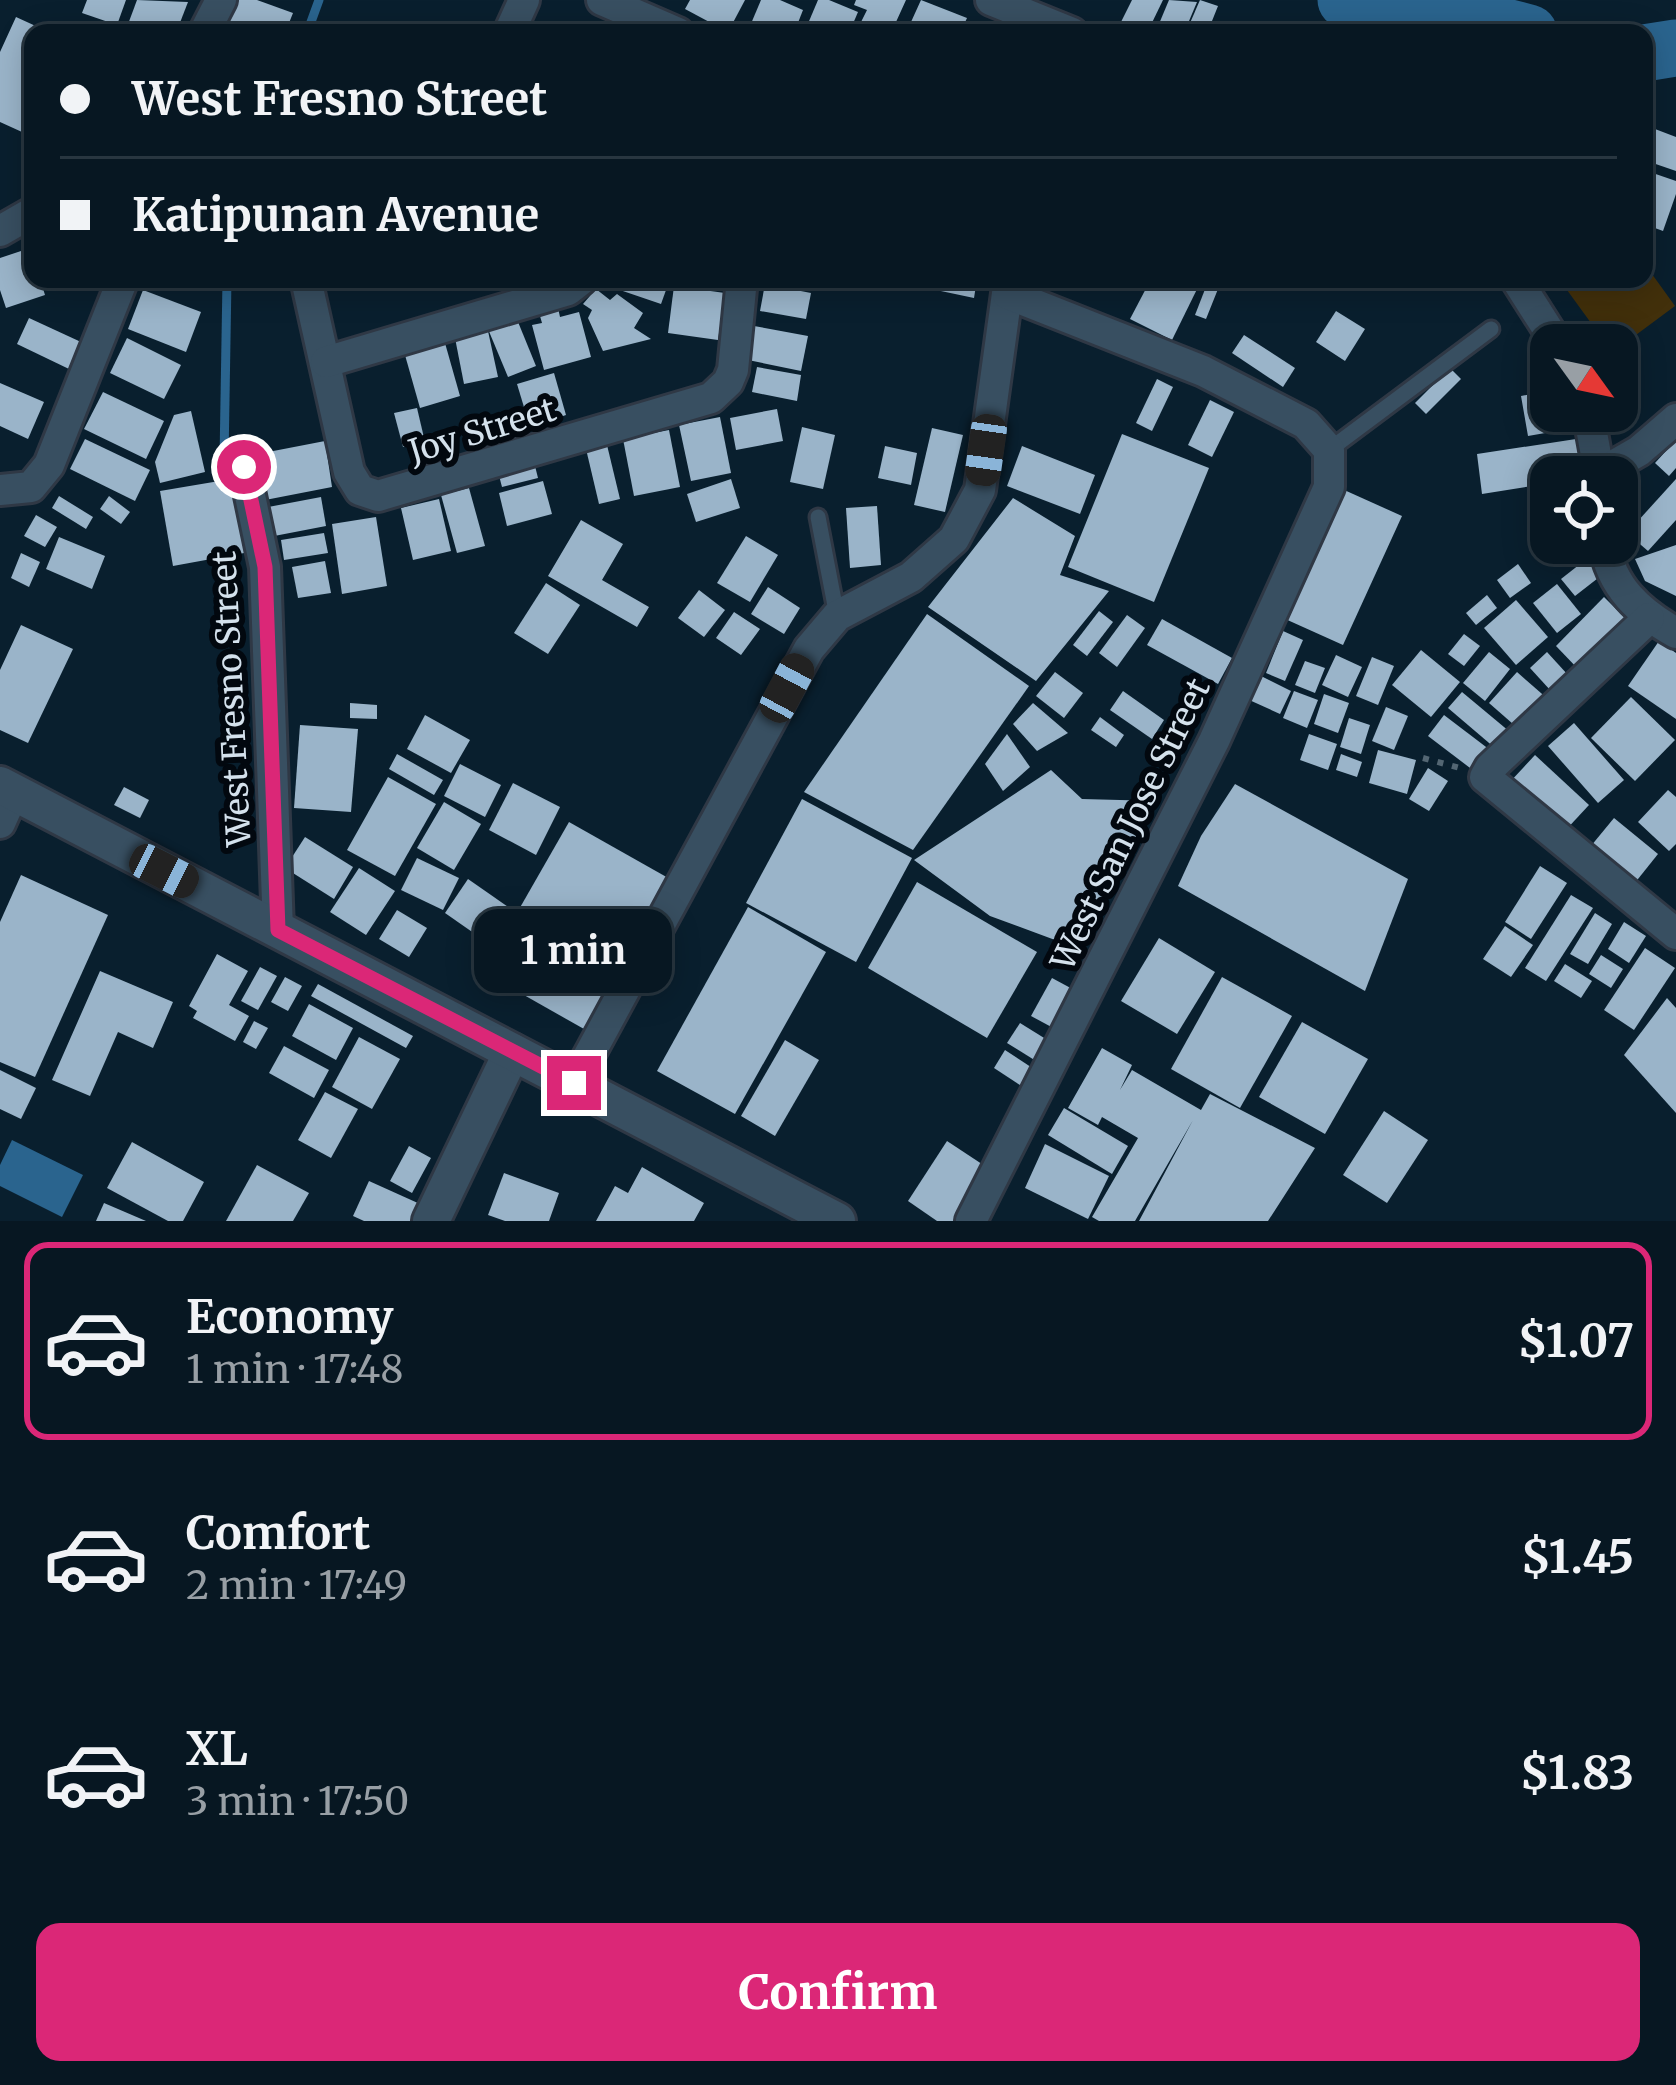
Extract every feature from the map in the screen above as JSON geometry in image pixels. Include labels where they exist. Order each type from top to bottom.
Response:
[{"type":"main road","points":[[4,800],[278,930],[837,1221]]},
{"type":"main road","points":[[431,1221],[512,1052]]},
{"type":"street","points":[[602,0],[667,23]]},
{"type":"street","points":[[991,0],[1050,24]]},
{"type":"street","points":[[0,490],[31,488],[49,465],[119,288]]},
{"type":"street","name":"Joy Street","points":[[308,288],[352,483],[369,493],[390,495],[711,398],[734,370],[741,288]]},
{"type":"street","points":[[326,362],[571,288]]},
{"type":"street","points":[[574,1083],[808,649],[837,616],[911,577],[954,539],[980,490],[1009,288]]},
{"type":"street","points":[[1014,288],[1202,370],[1306,424],[1329,450]]},
{"type":"street","points":[[1522,288],[1545,324]]},
{"type":"street","points":[[1632,456],[1676,419]]},
{"type":"street","name":"West San Jose Street","points":[[971,1221],[1214,741],[1329,487],[1329,450]]},
{"type":"street","name":"West Fresno Street","points":[[244,467],[265,567],[278,930]]},
{"type":"street","points":[[1611,564],[1616,581],[1663,626],[1490,768],[1485,777],[1676,934]]},
{"type":"lane","points":[[1329,450],[1491,328]]},
{"type":"lane","points":[[818,517],[837,616]]},
{"type":"shaded area","points":[[1653,275],[1675,306],[1638,333],[1638,324],[1592,324],[1566,288],[1653,288]]},
{"type":"water","points":[[12,1140],[83,1175],[62,1217],[0,1186],[0,1165]]},
{"type":"building","points":[[87,0],[126,0],[117,24],[82,13]]},
{"type":"building","points":[[137,0],[188,2],[179,24],[128,24]]},
{"type":"building","points":[[236,0],[257,0],[293,13],[289,24],[227,24]]},
{"type":"building","points":[[690,0],[745,0],[732,24],[713,24],[685,9]]},
{"type":"building","points":[[761,0],[780,0],[803,10],[798,24],[751,24]]},
{"type":"building","points":[[818,0],[858,12],[853,24],[808,24]]},
{"type":"building","points":[[856,0],[906,0],[895,24],[861,22],[867,10],[854,5]]},
{"type":"building","points":[[921,0],[967,18],[964,24],[910,24]]},
{"type":"building","points":[[1132,0],[1163,0],[1151,24],[1120,24]]},
{"type":"building","points":[[1169,0],[1197,2],[1188,24],[1159,24]]},
{"type":"building","points":[[1200,0],[1218,6],[1211,24],[1190,23]]},
{"type":"building","points":[[16,17],[31,24],[24,24],[24,133],[0,122],[0,52]]},
{"type":"building","points":[[1655,129],[1676,137],[1676,171],[1653,163]]},
{"type":"building","points":[[1653,173],[1676,181],[1663,231],[1653,227]]},
{"type":"building","points":[[24,250],[24,288],[43,288],[45,295],[6,308],[0,290],[0,258]]},
{"type":"building","points":[[614,288],[667,288],[661,304]]},
{"type":"building","points":[[674,288],[725,293],[718,340],[668,333]]},
{"type":"building","points":[[764,288],[811,293],[806,319],[760,311]]},
{"type":"building","points":[[927,288],[976,288],[974,298]]},
{"type":"building","points":[[1146,288],[1198,288],[1172,340],[1130,319]]},
{"type":"building","points":[[1206,288],[1218,288],[1206,319],[1195,315]]},
{"type":"building","points":[[596,289],[610,300],[617,294],[643,313],[634,328],[651,339],[603,351],[588,318],[592,310],[583,304]]},
{"type":"building","points":[[143,290],[201,312],[186,352],[128,329]]},
{"type":"building","points":[[557,303],[560,317],[579,312],[591,357],[544,370],[532,325],[542,323],[538,309]]},
{"type":"building","points":[[1336,311],[1365,329],[1345,361],[1316,342]]},
{"type":"building","points":[[516,317],[536,366],[508,377],[488,329]]},
{"type":"building","points":[[29,318],[81,342],[69,369],[17,344]]},
{"type":"building","points":[[754,326],[808,336],[801,371],[748,360]]},
{"type":"building","points":[[488,331],[498,377],[464,384],[455,338]]},
{"type":"building","points":[[1244,335],[1295,368],[1283,387],[1232,353]]},
{"type":"building","points":[[443,336],[460,396],[420,408],[403,348]]},
{"type":"building","points":[[127,338],[181,365],[164,399],[110,373]]},
{"type":"building","points":[[757,367],[801,375],[797,401],[752,392]]},
{"type":"building","points":[[1450,368],[1461,379],[1426,414],[1415,403]]},
{"type":"building","points":[[554,373],[566,415],[530,427],[517,384]]},
{"type":"building","points":[[1157,379],[1173,387],[1152,431],[1136,423]]},
{"type":"building","points":[[0,383],[44,402],[28,439],[0,426]]},
{"type":"building","points":[[103,392],[164,421],[146,459],[84,429]]},
{"type":"building","points":[[1530,394],[1530,432],[1551,432],[1528,436],[1521,396]]},
{"type":"building","points":[[1210,400],[1234,412],[1212,457],[1188,445]]},
{"type":"building","points":[[417,408],[425,442],[403,447],[394,413]]},
{"type":"building","points":[[777,409],[783,441],[736,450],[730,418]]},
{"type":"building","points":[[191,411],[205,472],[160,483],[155,462],[174,415]]},
{"type":"building","points":[[720,417],[731,473],[691,481],[679,425]]},
{"type":"building","points":[[802,427],[835,435],[823,489],[790,482]]},
{"type":"building","points":[[932,428],[963,435],[945,512],[914,505]]},
{"type":"building","points":[[669,430],[680,487],[634,496],[623,439]]},
{"type":"building","points":[[1122,434],[1209,468],[1154,602],[1068,567]]},
{"type":"building","points":[[85,439],[150,470],[135,501],[70,469]]},
{"type":"building","points":[[1576,439],[1579,456],[1530,456],[1530,486],[1482,494],[1477,454]]},
{"type":"building","points":[[1676,440],[1676,468],[1669,476],[1655,463]]},
{"type":"building","points":[[325,441],[332,487],[260,501],[253,455]]},
{"type":"building","points":[[607,445],[620,499],[599,504],[586,449]]},
{"type":"building","points":[[885,446],[917,453],[911,485],[878,478]]},
{"type":"building","points":[[1022,446],[1095,475],[1080,514],[1007,486]]},
{"type":"building","points":[[533,458],[538,478],[502,487],[497,468]]},
{"type":"building","points":[[243,477],[255,551],[173,566],[160,491]]},
{"type":"building","points":[[731,479],[740,508],[696,522],[687,494]]},
{"type":"building","points":[[1676,479],[1676,520],[1648,551],[1638,542],[1638,521]]},
{"type":"building","points":[[543,481],[552,514],[507,526],[499,493]]},
{"type":"building","points":[[469,488],[485,546],[457,553],[441,495]]},
{"type":"building","points":[[1342,489],[1402,516],[1343,645],[1283,618]]},
{"type":"building","points":[[59,496],[93,517],[86,529],[52,508]]},
{"type":"building","points":[[109,496],[130,512],[121,524],[100,509]]},
{"type":"building","points":[[321,497],[326,526],[269,537],[263,508]]},
{"type":"building","points":[[1013,498],[1075,536],[1060,575],[1109,591],[1036,681],[928,607]]},
{"type":"building","points":[[439,499],[451,551],[413,560],[401,508]]},
{"type":"building","points":[[877,506],[881,565],[850,568],[846,508]]},
{"type":"building","points":[[36,515],[57,527],[45,547],[24,536]]},
{"type":"building","points":[[376,517],[387,586],[342,594],[332,524]]},
{"type":"building","points":[[581,520],[623,544],[602,580],[649,607],[637,627],[548,576]]},
{"type":"building","points":[[324,533],[328,553],[284,560],[281,540]]},
{"type":"building","points":[[746,536],[778,555],[750,602],[717,583]]},
{"type":"building","points":[[59,537],[105,556],[92,589],[46,569]]},
{"type":"building","points":[[1676,545],[1676,596],[1645,581],[1638,558]]},
{"type":"building","points":[[21,553],[40,562],[29,587],[11,578]]},
{"type":"building","points":[[325,561],[331,593],[298,598],[292,567]]},
{"type":"building","points":[[1518,564],[1531,583],[1510,598],[1497,580]]},
{"type":"building","points":[[1580,564],[1594,564],[1602,575],[1575,596],[1561,579]]},
{"type":"building","points":[[546,583],[580,605],[548,654],[514,633]]},
{"type":"building","points":[[1557,584],[1581,614],[1557,633],[1533,603]]},
{"type":"building","points":[[768,587],[800,608],[784,634],[751,614]]},
{"type":"building","points":[[699,590],[725,610],[704,637],[678,618]]},
{"type":"building","points":[[1487,595],[1497,608],[1476,625],[1466,613]]},
{"type":"building","points":[[1604,597],[1629,622],[1580,671],[1556,646]]},
{"type":"building","points":[[1516,600],[1548,637],[1516,665],[1484,628]]},
{"type":"building","points":[[1099,611],[1113,622],[1087,656],[1073,645]]},
{"type":"building","points":[[734,612],[760,629],[741,655],[716,638]]},
{"type":"building","points":[[927,614],[1029,686],[913,850],[804,792]]},
{"type":"building","points":[[1127,615],[1145,628],[1117,667],[1099,653]]},
{"type":"building","points":[[1162,619],[1232,658],[1218,684],[1147,645]]},
{"type":"building","points":[[21,625],[73,649],[28,743],[0,730],[0,670]]},
{"type":"building","points":[[1283,631],[1303,640],[1285,681],[1266,673]]},
{"type":"building","points":[[1464,634],[1480,646],[1464,666],[1448,654]]},
{"type":"building","points":[[1659,641],[1676,653],[1676,719],[1628,686]]},
{"type":"building","points":[[1421,650],[1460,682],[1431,717],[1392,685]]},
{"type":"building","points":[[1489,652],[1510,669],[1485,701],[1463,683]]},
{"type":"building","points":[[1547,652],[1568,675],[1551,691],[1530,668]]},
{"type":"building","points":[[1336,655],[1362,667],[1348,697],[1322,685]]},
{"type":"building","points":[[1372,657],[1394,666],[1378,705],[1356,696]]},
{"type":"building","points":[[1305,661],[1325,668],[1315,693],[1295,685]]},
{"type":"building","points":[[1055,672],[1083,693],[1064,718],[1036,696]]},
{"type":"building","points":[[1517,672],[1549,700],[1521,731],[1489,703]]},
{"type":"building","points":[[1259,675],[1291,691],[1280,714],[1247,699]]},
{"type":"building","points":[[1123,691],[1164,720],[1152,739],[1110,710]]},
{"type":"building","points":[[1294,691],[1318,700],[1307,728],[1283,718]]},
{"type":"building","points":[[1462,692],[1516,737],[1502,754],[1448,708]]},
{"type":"building","points":[[1324,694],[1349,703],[1338,733],[1314,724]]},
{"type":"building","points":[[1631,697],[1675,740],[1635,781],[1591,738]]},
{"type":"building","points":[[350,703],[377,705],[377,719],[350,718]]},
{"type":"building","points":[[1033,703],[1068,733],[1037,751],[1013,724]]},
{"type":"building","points":[[1386,707],[1408,716],[1394,750],[1372,741]]},
{"type":"building","points":[[425,715],[470,740],[451,773],[407,749]]},
{"type":"building","points":[[1444,715],[1490,750],[1474,771],[1428,736]]},
{"type":"building","points":[[1100,717],[1124,735],[1116,747],[1091,730]]},
{"type":"building","points":[[1349,718],[1370,725],[1361,754],[1340,747]]},
{"type":"building","points":[[1170,723],[1187,735],[1166,762],[1151,750]]},
{"type":"building","points":[[1574,723],[1624,780],[1598,803],[1548,746]]},
{"type":"building","points":[[300,725],[358,729],[351,812],[294,808]]},
{"type":"building","points":[[1007,734],[1030,767],[1003,791],[985,764]]},
{"type":"building","points":[[1309,734],[1337,744],[1328,770],[1300,760]]},
{"type":"building","points":[[1378,750],[1416,760],[1407,794],[1369,783]]},
{"type":"building","points":[[397,754],[443,780],[434,795],[389,769]]},
{"type":"building","points":[[1341,754],[1362,762],[1357,777],[1336,770]]},
{"type":"building","points":[[1535,755],[1589,805],[1563,833],[1509,783]]},
{"type":"building","points":[[460,764],[501,785],[485,817],[444,796]]},
{"type":"building","points":[[1428,768],[1448,781],[1429,811],[1409,799]]},
{"type":"building","points":[[1051,770],[1082,799],[1158,801],[1082,950],[990,916],[914,860]]},
{"type":"building","points":[[388,777],[436,804],[395,876],[347,850]]},
{"type":"building","points":[[513,783],[560,807],[536,855],[489,830]]},
{"type":"building","points":[[1235,784],[1408,879],[1365,991],[1178,886],[1201,836]]},
{"type":"building","points":[[124,787],[149,800],[140,818],[114,805]]},
{"type":"building","points":[[1668,790],[1676,797],[1676,844],[1669,851],[1638,822]]},
{"type":"building","points":[[802,799],[912,858],[856,962],[746,903]]},
{"type":"building","points":[[444,802],[481,824],[454,870],[417,848]]},
{"type":"building","points":[[1614,818],[1658,854],[1630,889],[1586,852]]},
{"type":"building","points":[[569,822],[670,879],[584,1029],[483,972]]},
{"type":"building","points":[[305,837],[353,867],[334,899],[285,868]]},
{"type":"building","points":[[417,858],[459,878],[443,910],[401,890]]},
{"type":"building","points":[[1540,866],[1567,883],[1531,939],[1505,922]]},
{"type":"building","points":[[359,868],[395,891],[366,935],[330,912]]},
{"type":"building","points":[[21,875],[108,915],[35,1077],[0,1062],[0,922]]},
{"type":"building","points":[[468,879],[511,909],[488,943],[445,913]]},
{"type":"building","points":[[917,882],[1037,952],[987,1038],[868,968]]},
{"type":"building","points":[[1571,895],[1593,908],[1546,981],[1525,968]]},
{"type":"building","points":[[748,907],[826,952],[735,1114],[657,1071]]},
{"type":"building","points":[[397,910],[427,928],[409,957],[379,939]]},
{"type":"building","points":[[1595,913],[1612,924],[1588,964],[1570,954]]},
{"type":"building","points":[[1624,922],[1646,936],[1629,963],[1608,949]]},
{"type":"building","points":[[1505,926],[1533,945],[1511,977],[1483,959]]},
{"type":"building","points":[[1159,938],[1215,972],[1177,1034],[1121,1001]]},
{"type":"building","points":[[1645,948],[1675,968],[1634,1030],[1604,1010]]},
{"type":"building","points":[[217,954],[248,971],[229,1005],[249,1016],[235,1041],[193,1018],[197,1011],[189,1006]]},
{"type":"building","points":[[1601,955],[1623,969],[1611,988],[1589,974]]},
{"type":"building","points":[[1565,964],[1592,981],[1581,998],[1554,981]]},
{"type":"building","points":[[260,967],[277,976],[258,1010],[241,1001]]},
{"type":"building","points":[[100,971],[173,1002],[153,1048],[118,1032],[90,1096],[52,1080]]},
{"type":"building","points":[[285,977],[302,986],[288,1011],[271,1002]]},
{"type":"building","points":[[1222,977],[1292,1016],[1240,1108],[1171,1069]]},
{"type":"building","points":[[1052,978],[1078,992],[1057,1030],[1031,1016]]},
{"type":"building","points":[[318,984],[413,1036],[406,1048],[311,996]]},
{"type":"building","points":[[1667,998],[1676,1008],[1676,1113],[1624,1055]]},
{"type":"building","points":[[309,1004],[353,1028],[336,1060],[292,1036]]},
{"type":"building","points":[[254,1021],[268,1028],[256,1049],[243,1042]]},
{"type":"building","points":[[1302,1022],[1368,1059],[1325,1134],[1259,1097]]},
{"type":"building","points":[[1020,1023],[1049,1041],[1036,1061],[1007,1043]]},
{"type":"building","points":[[359,1037],[400,1059],[372,1109],[332,1087]]},
{"type":"building","points":[[785,1040],[819,1060],[775,1136],[741,1116]]},
{"type":"building","points":[[284,1046],[329,1070],[314,1098],[269,1073]]},
{"type":"building","points":[[1102,1048],[1132,1065],[1120,1090],[1132,1070],[1201,1110],[1210,1094],[1315,1148],[1268,1221],[1139,1221],[1193,1120],[1135,1221],[1092,1217],[1138,1138],[1102,1117],[1098,1125],[1068,1108]]},
{"type":"building","points":[[1005,1050],[1037,1071],[1026,1089],[994,1068]]},
{"type":"building","points":[[0,1070],[36,1088],[21,1119],[0,1109]]},
{"type":"building","points":[[325,1092],[358,1109],[331,1158],[298,1140]]},
{"type":"building","points":[[1064,1108],[1128,1146],[1112,1174],[1048,1135]]},
{"type":"building","points":[[1384,1111],[1428,1140],[1387,1203],[1343,1175]]},
{"type":"building","points":[[947,1141],[994,1172],[962,1221],[937,1221],[908,1201]]},
{"type":"building","points":[[132,1142],[204,1182],[183,1221],[168,1221],[107,1188]]},
{"type":"building","points":[[1045,1144],[1109,1176],[1088,1219],[1025,1188]]},
{"type":"building","points":[[409,1146],[431,1158],[412,1193],[390,1181]]},
{"type":"building","points":[[257,1165],[309,1193],[293,1221],[226,1221]]},
{"type":"building","points":[[642,1167],[704,1203],[694,1221],[596,1221],[615,1186],[628,1193]]},
{"type":"building","points":[[504,1173],[559,1193],[549,1221],[505,1221],[488,1215]]},
{"type":"building","points":[[369,1181],[420,1204],[413,1221],[364,1221],[353,1216]]},
{"type":"building","points":[[104,1203],[146,1221],[96,1221]]},
{"type":"waterway","points":[[310,24],[319,0]]},
{"type":"waterway","points":[[1346,0],[1408,2],[1494,24]]},
{"type":"waterway","points":[[1653,52],[1676,48]]},
{"type":"waterway","points":[[224,460],[227,288]]},
{"type":"route","points":[[244,467],[265,567],[278,930],[574,1083]]}]
